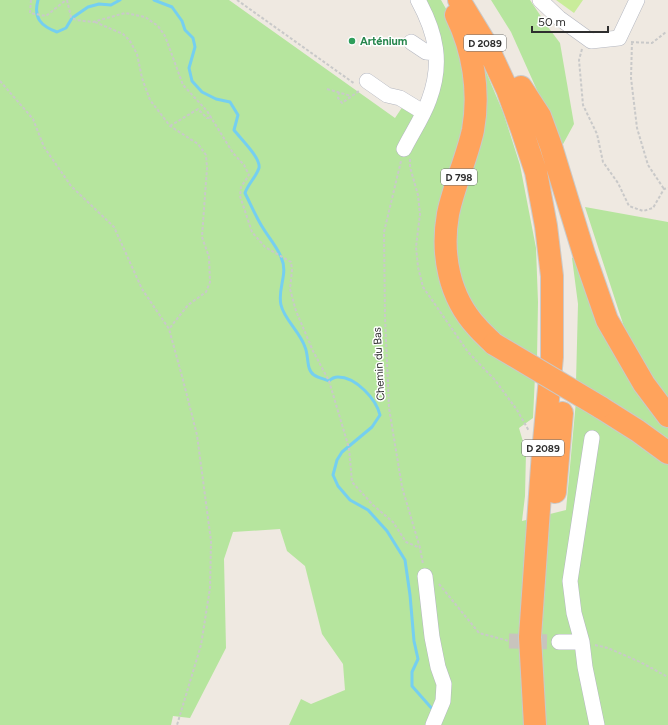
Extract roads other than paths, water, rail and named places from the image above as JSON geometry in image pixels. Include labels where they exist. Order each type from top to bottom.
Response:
[{"type":"highway","name":"D 798","points":[[448,0],[464,33],[474,67],[476,99],[473,130],[448,214],[445,244],[452,288],[462,308],[476,327],[494,344],[600,407],[638,431],[668,453]]},
{"type":"highway","name":"D 2089","points":[[459,0],[487,46],[507,89],[522,130],[537,179],[546,226],[552,276],[552,357],[543,452],[530,637],[535,725]]},
{"type":"highway","name":"D 2089","points":[[475,0],[494,31],[520,87],[543,148],[561,231],[564,270],[566,358],[544,637],[549,725]]},
{"type":"highway","points":[[520,87],[540,116],[551,146],[584,254],[607,320],[644,384],[668,416]]},
{"type":"street","points":[[404,149],[429,100],[438,67],[435,40],[428,18],[418,0]]},
{"type":"street","points":[[540,0],[559,18],[591,41],[619,38],[637,0]]},
{"type":"street","points":[[411,42],[426,52],[436,53]]},
{"type":"street","points":[[364,85],[387,95],[400,98],[423,112]]},
{"type":"street","points":[[592,438],[570,581],[574,613],[582,642],[585,668],[597,725]]},
{"type":"street","points":[[425,576],[432,637],[438,667],[444,684],[444,701],[433,725]]},
{"type":"street","points":[[558,642],[582,642]]},
{"type":"waterway","points":[[38,0],[37,12],[40,20],[51,30],[57,32],[66,28],[72,18],[88,7],[99,4],[111,5],[120,0]]},
{"type":"waterway","points":[[154,0],[172,7],[182,21],[185,30],[193,38],[195,47],[189,68],[192,81],[202,92],[216,99],[230,102],[238,115],[234,130],[250,148],[257,159],[259,168],[245,193],[260,224],[281,257],[284,269],[280,293],[281,305],[285,315],[303,341],[311,373],[329,381],[338,377],[352,381],[370,396],[378,409],[380,415],[372,427],[342,452],[337,460],[333,475],[338,486],[350,500],[368,510],[387,531],[405,560],[414,641],[418,659],[412,672],[412,686],[434,711]]},
{"type":"tunnel","points":[[509,641],[559,642]]},
{"type":"place","name":"Arténium","points":[[352,41]]}]
